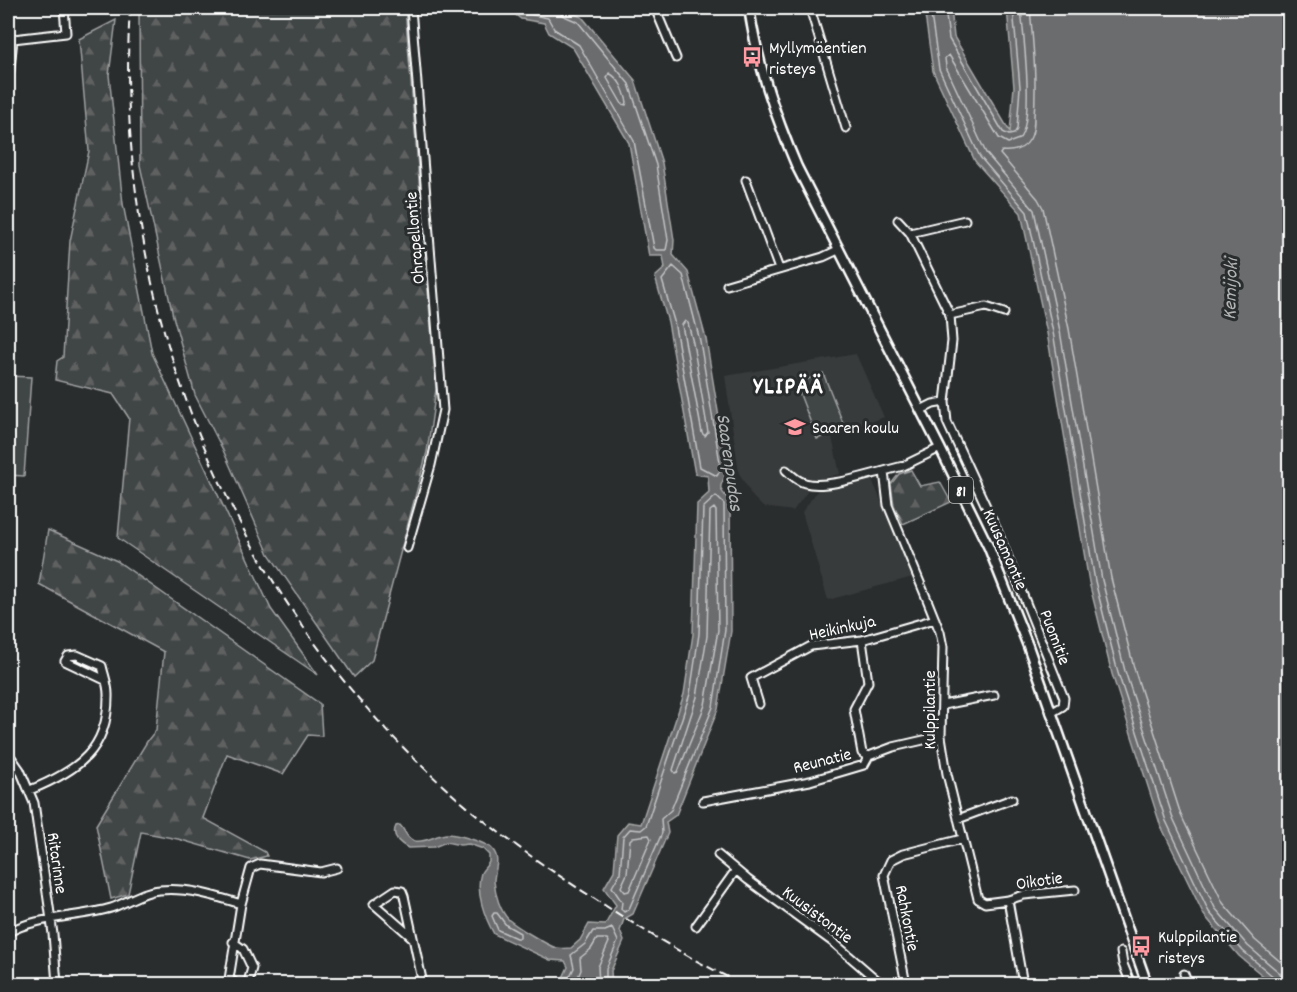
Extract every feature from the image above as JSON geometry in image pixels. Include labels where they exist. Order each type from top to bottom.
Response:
[{"type":"main road","name":"Kuusamontie","points":[[749,8],[762,71],[779,124],[797,167],[940,448],[1005,585],[1147,984]]},
{"type":"street","points":[[8,88],[10,37],[66,33],[64,8]]},
{"type":"street","name":"Ohrapellontie","points":[[407,548],[431,465],[443,410],[411,8]]},
{"type":"street","points":[[655,8],[676,58]]},
{"type":"street","points":[[810,8],[846,128]]},
{"type":"street","points":[[746,180],[779,269]]},
{"type":"street","name":"Puomitie","points":[[898,220],[910,233],[950,315],[951,341],[945,402],[951,432],[997,531],[1064,698],[1063,706],[1051,713]]},
{"type":"street","points":[[910,233],[965,220]]},
{"type":"street","points":[[727,285],[838,250]]},
{"type":"street","points":[[950,315],[986,307],[1005,313]]},
{"type":"street","points":[[921,410],[933,404],[945,402]]},
{"type":"street","points":[[786,470],[806,484],[829,483],[903,466],[940,448]]},
{"type":"street","name":"Kulppilantie","points":[[884,471],[888,505],[935,619],[943,647],[941,736],[962,839],[978,900],[985,903],[1008,900]]},
{"type":"street","name":"Heikinkuja","points":[[759,704],[752,678],[811,646],[862,640],[935,619]]},
{"type":"street","points":[[862,640],[868,682],[854,710],[862,753],[869,756]]},
{"type":"street","points":[[30,790],[60,778],[89,756],[104,730],[108,693],[102,666],[77,655],[68,656],[65,662],[105,680]]},
{"type":"street","points":[[943,705],[993,695]]},
{"type":"street","name":"Reunatie","points":[[703,801],[810,781],[864,765],[869,756],[893,747],[941,736]]},
{"type":"street","name":"Ritarinne","points":[[8,753],[30,790],[34,803],[51,920],[57,984]]},
{"type":"street","points":[[958,819],[1012,799]]},
{"type":"street","name":"Rahkontie","points":[[906,983],[884,875],[891,860],[962,839]]},
{"type":"street","name":"Kuusistontie","points":[[718,855],[834,943],[878,981],[906,983]]},
{"type":"street","points":[[237,984],[229,979],[233,942],[251,868],[261,864],[321,872],[337,868]]},
{"type":"street","points":[[696,926],[736,870]]},
{"type":"street","points":[[8,933],[17,927],[111,908],[159,890],[202,893],[241,904]]},
{"type":"street","points":[[413,938],[374,904],[395,890],[402,891],[413,938],[423,984]]},
{"type":"street","name":"Oikotie","points":[[1008,900],[1024,895],[1075,890]]},
{"type":"street","points":[[1008,900],[1023,984]]},
{"type":"street","points":[[233,942],[243,949],[252,968],[248,982],[241,984]]},
{"type":"street","points":[[1121,952],[1131,984]]},
{"type":"street","points":[[1184,974],[1188,984]]},
{"type":"shaded area","name":"Saaren koulu","points":[[856,354],[884,417],[832,437],[840,474],[816,480],[793,511],[763,507],[752,496],[739,473],[725,376]]},
{"type":"shaded area","points":[[871,477],[913,577],[828,600],[802,512],[820,487]]},
{"type":"green space","points":[[139,8],[405,8],[436,389],[427,452],[372,660],[354,677],[269,554],[223,450],[195,395],[173,316],[140,165]]},
{"type":"green space","points":[[116,20],[109,75],[123,204],[152,353],[271,609],[318,675],[118,538],[129,418],[113,394],[55,380],[57,361],[63,357],[70,241],[89,151],[79,39]]},
{"type":"green space","points":[[823,373],[845,428],[817,439],[796,384]]},
{"type":"green space","points":[[8,376],[31,377],[24,476],[8,475]]},
{"type":"green space","points":[[911,470],[920,486],[940,482],[951,502],[903,524],[894,505],[891,484],[899,474]]},
{"type":"green space","points":[[48,530],[117,561],[320,704],[322,736],[308,735],[283,774],[227,754],[203,818],[265,852],[267,856],[250,860],[178,839],[141,832],[128,894],[111,899],[96,825],[156,730],[164,652],[39,584]]},
{"type":"water","points":[[507,8],[558,8],[582,17],[635,80],[662,163],[674,240],[673,255],[688,272],[706,339],[728,472],[721,490],[730,501],[731,631],[718,709],[676,815],[666,822],[668,833],[633,914],[624,919],[620,931],[624,941],[611,971],[612,984],[560,984],[568,967],[565,961],[550,960],[494,934],[484,913],[480,896],[479,880],[489,862],[489,855],[483,849],[469,844],[446,842],[434,847],[408,848],[399,841],[394,833],[396,826],[400,825],[408,837],[415,841],[451,834],[490,847],[497,858],[494,881],[496,891],[501,907],[509,920],[547,944],[559,948],[571,948],[580,940],[589,924],[605,925],[616,905],[604,888],[614,871],[617,835],[628,822],[641,824],[684,694],[693,634],[697,504],[709,493],[708,476],[695,474],[668,322],[655,277],[665,268],[663,256],[649,256],[629,143],[573,48],[549,33],[544,23],[521,19]]},
{"type":"water","name":"Kemijoki","points":[[924,8],[951,8],[954,37],[1010,132],[1014,87],[1007,8],[1289,8],[1289,984],[1273,984],[1239,956],[1204,915],[1160,824],[1112,674],[1089,582],[1047,333],[1021,213],[975,161],[933,71]]},
{"type":"railway","points":[[130,8],[129,113],[139,217],[161,319],[193,419],[236,514],[288,605],[350,689],[422,766],[463,803],[506,838],[575,886],[668,945],[742,984]]},
{"type":"place","name":"Myllymäentien risteys","points":[[752,57]]},
{"type":"place","name":"Saaren koulu","points":[[795,427]]},
{"type":"place","name":"Kulppilantie risteys","points":[[1141,946]]},
{"type":"district","name":"YLIPÄÄ","points":[[789,385]]},
{"type":"water label","name":"Saarenpudas","points":[[731,462]]}]
